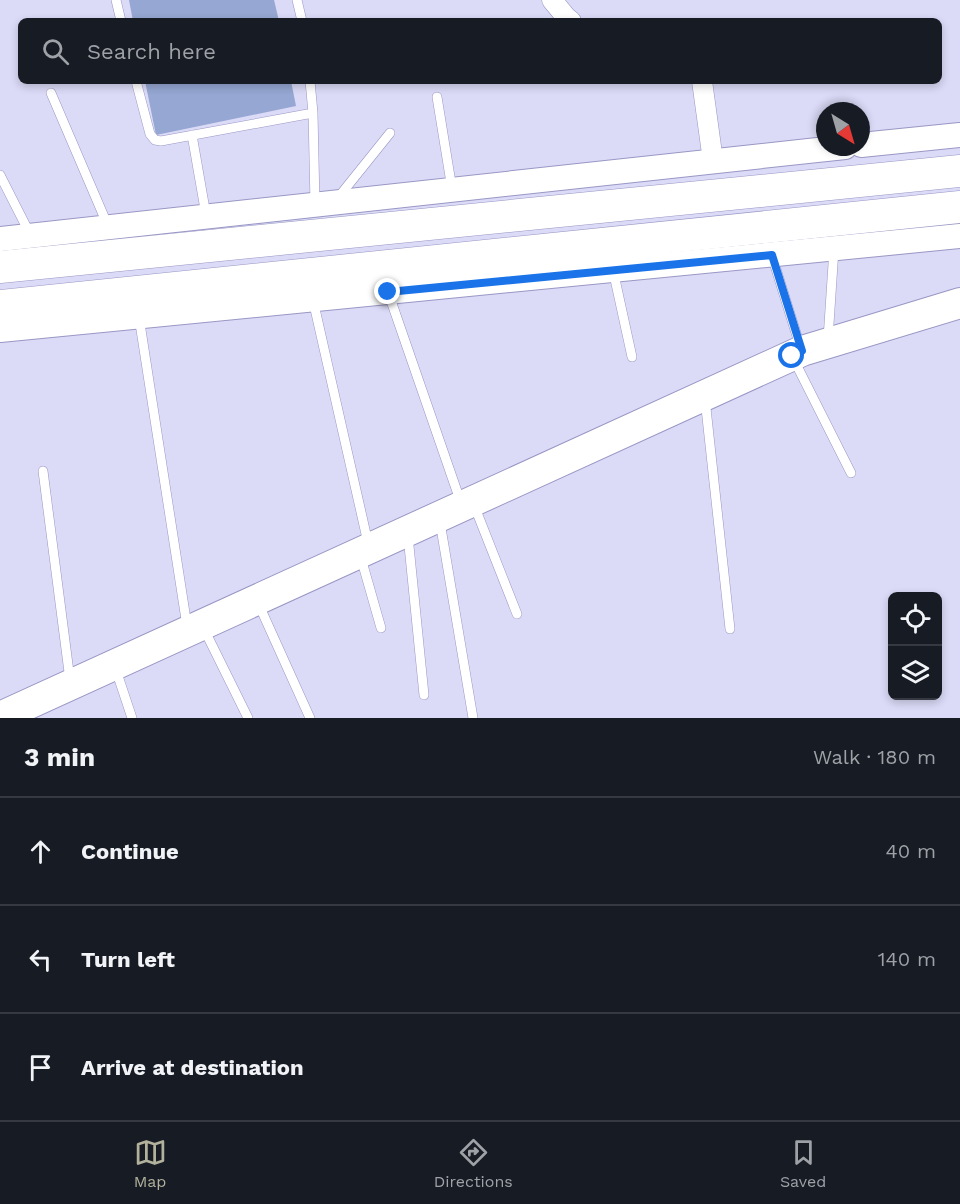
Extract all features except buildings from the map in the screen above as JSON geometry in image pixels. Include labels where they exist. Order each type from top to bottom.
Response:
[{"type":"highway","points":[[0,267],[960,171]]},
{"type":"highway","points":[[0,306],[960,207]]},
{"type":"main road","points":[[0,717],[807,350],[960,303]]},
{"type":"street","points":[[552,0],[567,18]]},
{"type":"street","points":[[702,84],[713,161]]},
{"type":"street","points":[[870,144],[960,135]]},
{"type":"street","points":[[0,239],[816,150]]},
{"type":"street","points":[[0,330],[960,236]]},
{"type":"lane","points":[[116,0],[120,18]]},
{"type":"lane","points":[[297,0],[301,18]]},
{"type":"lane","points":[[137,84],[150,134],[155,140],[161,141],[313,112]]},
{"type":"lane","points":[[310,84],[325,204]]},
{"type":"lane","points":[[51,93],[109,227]]},
{"type":"lane","points":[[436,97],[453,190]]},
{"type":"lane","points":[[325,204],[390,133]]},
{"type":"lane","points":[[192,135],[206,217]]},
{"type":"lane","points":[[0,175],[31,236]]},
{"type":"lane","points":[[807,350],[834,249]]},
{"type":"lane","points":[[772,255],[851,473]]},
{"type":"lane","points":[[613,270],[632,357]]},
{"type":"lane","points":[[388,292],[458,508],[517,614]]},
{"type":"lane","points":[[313,300],[381,628]]},
{"type":"lane","points":[[139,317],[195,628],[248,718]]},
{"type":"lane","points":[[705,395],[730,629]]},
{"type":"lane","points":[[43,471],[70,685]]},
{"type":"lane","points":[[458,508],[473,718]]},
{"type":"lane","points":[[407,531],[424,695]]},
{"type":"lane","points":[[256,600],[310,718]]},
{"type":"lane","points":[[114,665],[132,718]]},
{"type":"route","points":[[388,292],[772,255],[802,351],[792,356]]}]
